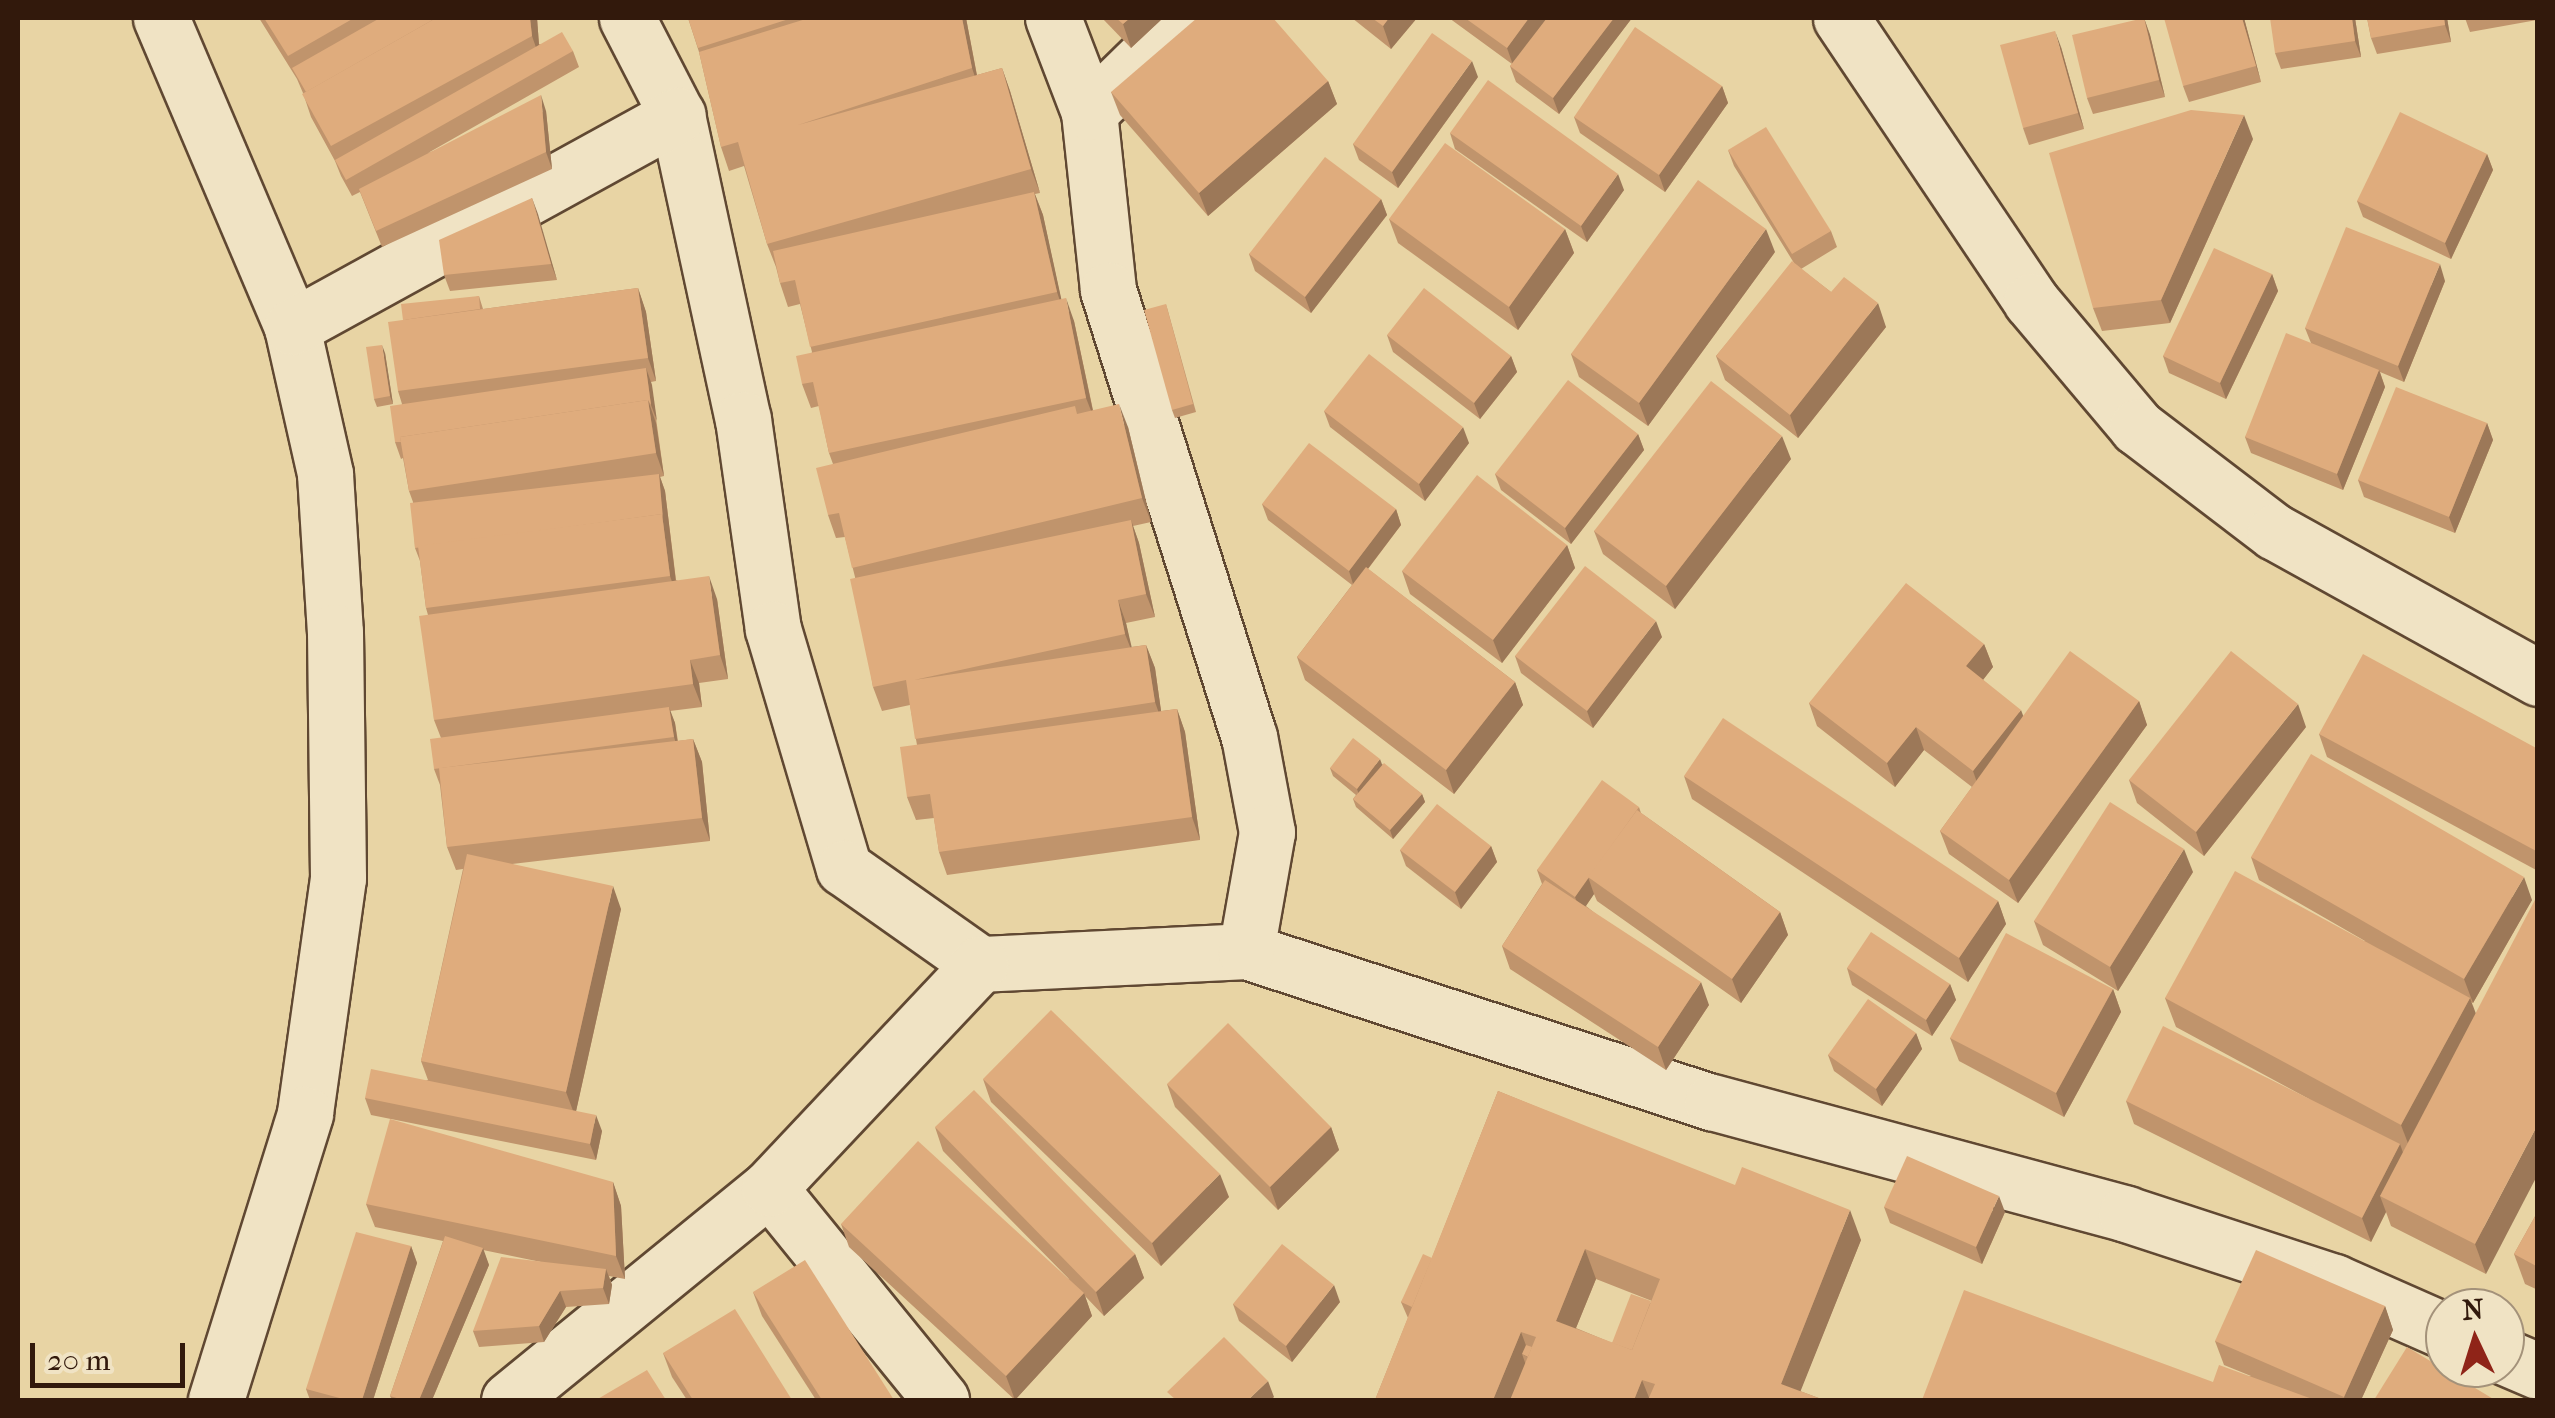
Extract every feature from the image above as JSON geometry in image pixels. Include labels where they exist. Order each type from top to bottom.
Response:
[{"type":"street","points":[[161,18],[292,327],[325,474],[338,878],[306,1114],[216,1400]]},
{"type":"street","points":[[628,18],[677,114],[743,419],[774,629],[844,868],[980,964],[1246,951],[1712,1102],[2126,1214],[2334,1282],[2425,1321]]},
{"type":"street","points":[[1053,18],[1089,112],[1108,290],[1248,736],[1267,832],[1246,951]]},
{"type":"street","points":[[1089,112],[1185,18]]},
{"type":"street","points":[[1842,18],[2031,301],[2137,427],[2275,532],[2538,678]]},
{"type":"street","points":[[292,327],[677,114]]},
{"type":"street","points":[[509,1400],[769,1188],[980,964]]},
{"type":"street","points":[[769,1188],[941,1400]]},
{"type":"building","points":[[264,18],[354,18],[288,56]]},
{"type":"building","points":[[380,18],[436,18],[306,92],[292,68]]},
{"type":"building","points":[[436,18],[530,18],[532,36],[331,146],[302,94]]},
{"type":"building","points":[[688,18],[792,18],[698,48]]},
{"type":"building","points":[[809,18],[962,18],[972,68],[798,125],[1002,68],[1031,169],[767,244],[738,142],[721,147],[699,52]]},
{"type":"building","points":[[1197,18],[1273,18],[1328,81],[1199,193],[1111,92]]},
{"type":"building","points":[[1372,18],[1389,18],[1383,26]]},
{"type":"building","points":[[1465,18],[1529,18],[1507,48]]},
{"type":"building","points":[[1547,18],[1614,18],[1553,98],[1510,66]]},
{"type":"building","points":[[2144,18],[2159,80],[2087,98],[2072,35]]},
{"type":"building","points":[[2164,18],[2242,18],[2256,66],[2183,86]]},
{"type":"building","points":[[2270,18],[2352,18],[2355,41],[2275,53]]},
{"type":"building","points":[[2367,18],[2444,18],[2445,25],[2371,38]]},
{"type":"building","points":[[1635,27],[1722,86],[1659,175],[1574,117]]},
{"type":"building","points":[[2055,31],[2078,113],[2023,128],[2000,45]]},
{"type":"building","points":[[562,32],[573,51],[346,180],[335,160]]},
{"type":"building","points":[[1432,33],[1472,61],[1392,172],[1353,144]]},
{"type":"building","points":[[1488,80],[1618,174],[1581,226],[1450,133]]},
{"type":"building","points":[[541,95],[546,152],[376,231],[359,189]]},
{"type":"building","points":[[2191,110],[2244,115],[2161,300],[2093,308],[2049,153]]},
{"type":"building","points":[[2400,112],[2487,154],[2445,243],[2357,201]]},
{"type":"building","points":[[1766,127],[1831,231],[1792,254],[1728,150]]},
{"type":"building","points":[[1445,143],[1565,229],[1509,307],[1389,219]]},
{"type":"building","points":[[1325,157],[1381,199],[1305,297],[1249,254]]},
{"type":"building","points":[[1698,180],[1766,229],[1639,403],[1571,354]]},
{"type":"building","points":[[1034,192],[1057,292],[810,347],[795,280],[780,283],[773,251]]},
{"type":"building","points":[[532,198],[551,264],[444,275],[439,240]]},
{"type":"building","points":[[2346,227],[2440,264],[2398,366],[2305,328]]},
{"type":"building","points":[[2214,248],[2272,274],[2220,383],[2163,356]]},
{"type":"building","points":[[1792,261],[1831,292],[1844,277],[1878,303],[1790,415],[1716,356]]},
{"type":"building","points":[[638,288],[648,358],[398,391],[388,322]]},
{"type":"building","points":[[1424,288],[1511,356],[1474,403],[1387,335]]},
{"type":"building","points":[[479,296],[480,309],[403,320],[401,304]]},
{"type":"building","points":[[1066,298],[1086,398],[829,453],[813,382],[802,384],[796,356]]},
{"type":"building","points":[[1166,304],[1193,404],[1172,410],[1144,310]]},
{"type":"building","points":[[2286,333],[2379,370],[2337,474],[2245,437]]},
{"type":"building","points":[[382,345],[390,396],[374,399],[366,347]]},
{"type":"building","points":[[1369,354],[1463,427],[1419,484],[1324,411]]},
{"type":"building","points":[[646,368],[651,405],[648,400],[400,437],[401,442],[395,442],[390,406]]},
{"type":"building","points":[[1568,380],[1638,434],[1565,528],[1495,474]]},
{"type":"building","points":[[1711,381],[1782,436],[1666,586],[1594,531]]},
{"type":"building","points":[[2396,387],[2487,423],[2449,517],[2358,480]]},
{"type":"building","points":[[648,400],[656,453],[409,491],[400,437]]},
{"type":"building","points":[[1119,404],[1142,498],[852,568],[839,513],[828,515],[816,468],[1075,406],[1077,414]]},
{"type":"building","points":[[1309,443],[1396,509],[1349,571],[1262,504]]},
{"type":"building","points":[[659,474],[663,518],[662,514],[415,548],[410,503]]},
{"type":"building","points":[[1477,475],[1567,545],[1493,640],[1402,571]]},
{"type":"building","points":[[662,514],[670,576],[426,608],[418,546]]},
{"type":"building","points":[[1131,520],[1146,594],[1118,600],[1125,634],[914,680],[1146,645],[1155,702],[915,739],[906,680],[873,687],[850,579]]},
{"type":"building","points":[[1585,566],[1656,621],[1587,711],[1515,656]]},
{"type":"building","points":[[1366,567],[1515,682],[1446,770],[1297,657]]},
{"type":"building","points":[[709,576],[720,655],[690,660],[693,684],[434,720],[419,616]]},
{"type":"building","points":[[1906,583],[1984,644],[1966,666],[2021,710],[1973,771],[1916,727],[1887,763],[1809,703]]},
{"type":"building","points":[[2070,651],[2139,701],[2009,880],[1940,831]]},
{"type":"building","points":[[2231,651],[2298,704],[2196,832],[2129,780]]},
{"type":"building","points":[[2363,654],[2538,749],[2538,852],[2319,734]]},
{"type":"building","points":[[669,707],[674,737],[434,769],[430,739]]},
{"type":"building","points":[[1177,709],[1192,817],[939,852],[930,794],[907,797],[900,747]]},
{"type":"building","points":[[1723,718],[1998,901],[1959,958],[1684,776]]},
{"type":"building","points":[[1353,738],[1380,759],[1357,789],[1330,768]]},
{"type":"building","points":[[693,739],[702,818],[447,847],[439,768]]},
{"type":"building","points":[[2311,754],[2524,877],[2464,979],[2251,857]]},
{"type":"building","points":[[1384,763],[1422,794],[1390,830],[1353,799]]},
{"type":"building","points":[[1602,780],[1639,807],[1575,897],[1537,870]]},
{"type":"building","points":[[2110,802],[2184,849],[2110,967],[2034,921]]},
{"type":"building","points":[[1437,804],[1491,846],[1455,892],[1400,850]]},
{"type":"building","points":[[1637,810],[1780,912],[1732,979],[1588,877]]},
{"type":"building","points":[[467,854],[613,886],[566,1092],[421,1061]]},
{"type":"building","points":[[2235,871],[2470,998],[2401,1125],[2165,998]]},
{"type":"building","points":[[1545,880],[1701,982],[1658,1047],[1502,946]]},
{"type":"building","points":[[2538,894],[2538,1124],[2475,1244],[2380,1196]]},
{"type":"building","points":[[1871,932],[1950,984],[1926,1020],[1847,968]]},
{"type":"building","points":[[2006,933],[2113,989],[2056,1093],[1950,1038]]},
{"type":"building","points":[[1868,999],[1916,1033],[1876,1089],[1828,1055]]},
{"type":"building","points":[[1051,1010],[1220,1174],[1152,1243],[983,1079]]},
{"type":"building","points":[[1228,1023],[1331,1127],[1270,1187],[1167,1084]]},
{"type":"building","points":[[2163,1026],[2400,1144],[2362,1218],[2126,1101]]},
{"type":"building","points":[[371,1069],[596,1115],[590,1144],[365,1098]]},
{"type":"building","points":[[974,1090],[1135,1254],[1096,1292],[935,1127]]},
{"type":"building","points":[[1498,1091],[1735,1185],[1742,1167],[1850,1210],[1781,1384],[1824,1400],[1648,1400],[1655,1384],[1642,1380],[1634,1400],[1510,1400],[1536,1337],[1521,1332],[1493,1400],[1375,1400]],"holes":[[[1585,1249],[1660,1279],[1632,1350],[1556,1321]]]},
{"type":"building","points":[[390,1119],[613,1182],[616,1256],[366,1204]]},
{"type":"building","points":[[918,1141],[1084,1293],[1006,1376],[841,1224]]},
{"type":"building","points":[[1907,1156],[1999,1196],[1976,1247],[1884,1207]]},
{"type":"building","points":[[2538,1211],[2538,1267],[2514,1254]]},
{"type":"building","points":[[356,1232],[411,1246],[362,1400],[347,1400],[306,1389]]},
{"type":"building","points":[[445,1236],[483,1248],[419,1400],[403,1400],[390,1396]]},
{"type":"building","points":[[1282,1244],[1334,1285],[1286,1346],[1233,1304]]},
{"type":"building","points":[[2256,1250],[2385,1306],[2344,1397],[2215,1341]]},
{"type":"building","points":[[1423,1254],[1432,1258],[1412,1307],[1401,1302]]},
{"type":"building","points":[[501,1257],[606,1269],[603,1288],[560,1291],[539,1326],[473,1331]]},
{"type":"building","points":[[805,1260],[894,1400],[822,1400],[753,1292]]},
{"type":"building","points":[[1964,1290],[2213,1382],[2219,1365],[2315,1400],[1922,1400]]},
{"type":"building","points":[[1631,1294],[1651,1301],[1632,1350],[1612,1343]]},
{"type":"building","points":[[735,1309],[792,1400],[693,1400],[663,1353]]},
{"type":"building","points":[[1224,1337],[1268,1381],[1248,1400],[1176,1400],[1167,1392]]},
{"type":"building","points":[[1526,1345],[1532,1347],[1528,1357],[1522,1354]]},
{"type":"building","points":[[2407,1347],[2425,1358],[2425,1388],[2475,1388],[2495,1400],[2374,1400]]},
{"type":"building","points":[[647,1370],[666,1400],[596,1400]]}]
